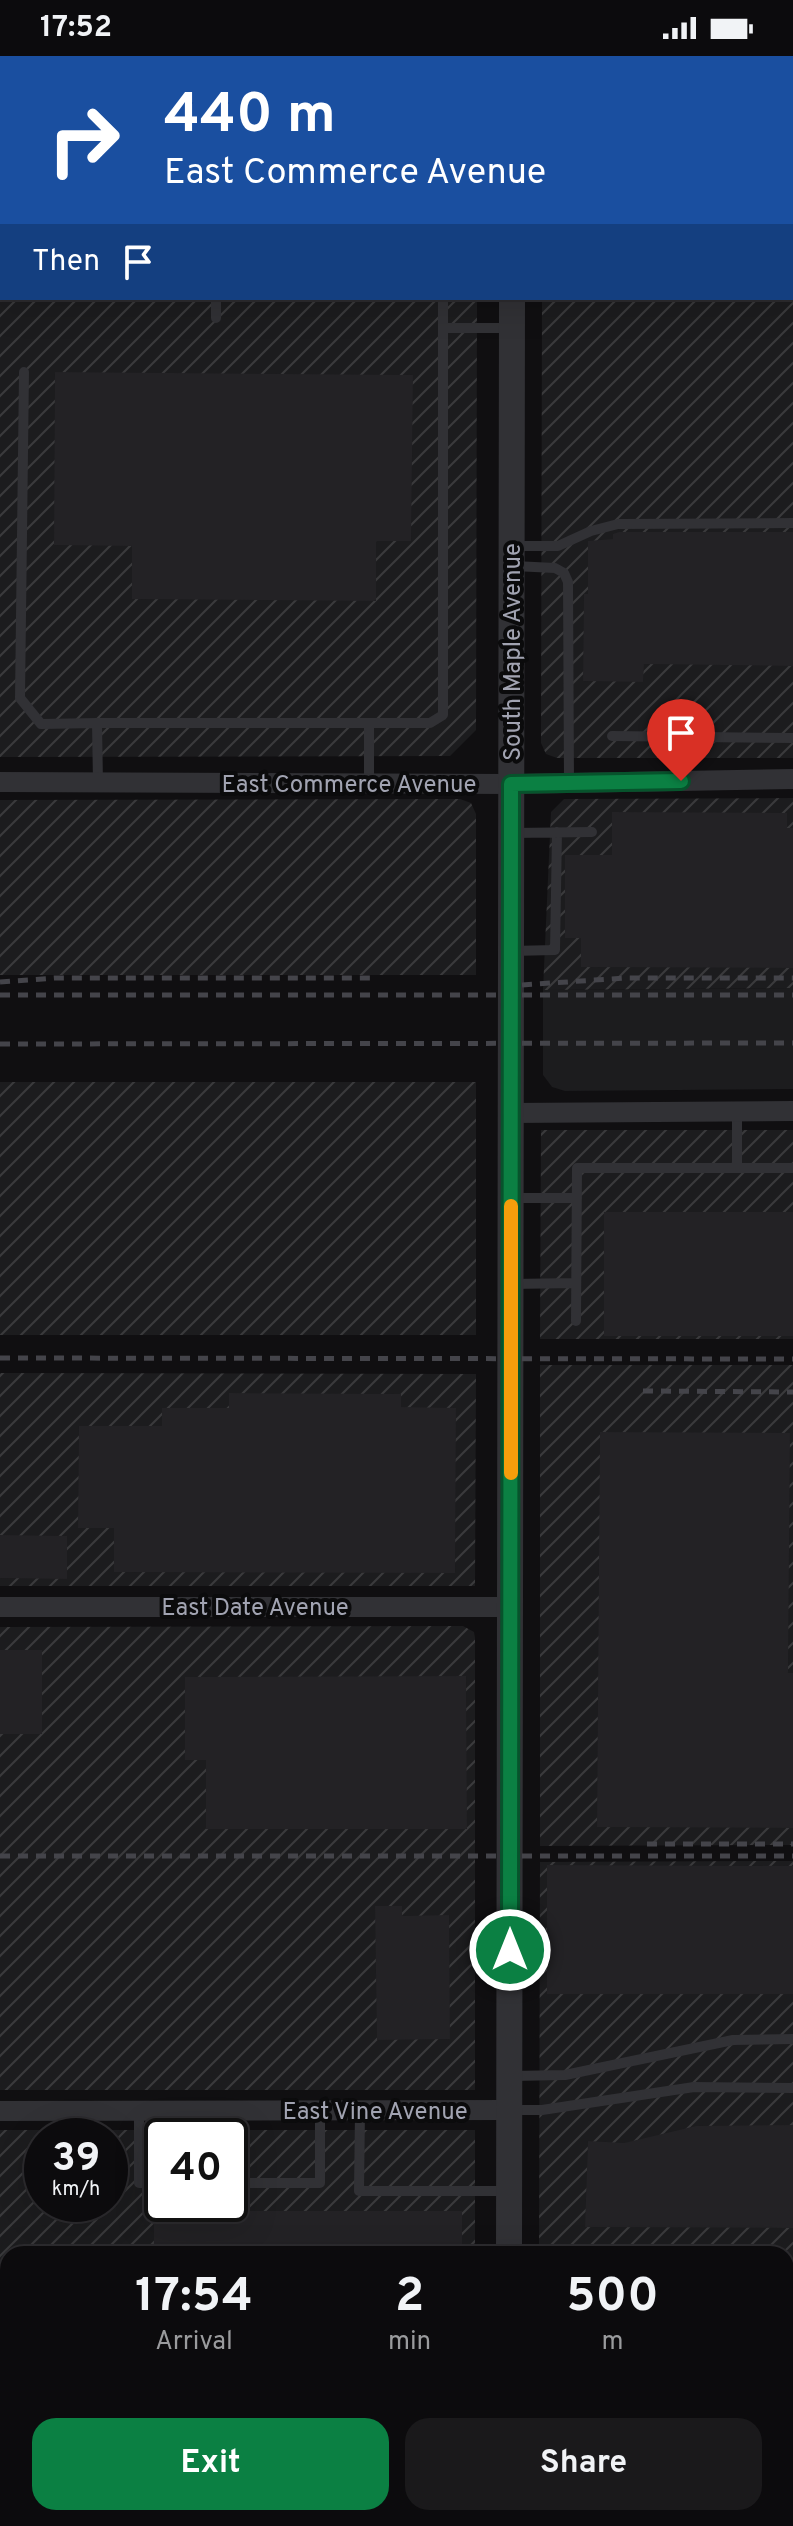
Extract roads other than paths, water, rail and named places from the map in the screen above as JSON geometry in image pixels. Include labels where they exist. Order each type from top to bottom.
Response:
[{"type":"street","name":"South Maple Avenue","points":[[509,2246],[512,300]]},
{"type":"street","name":"East Commerce Avenue","points":[[0,782],[511,784],[793,779]]},
{"type":"street","points":[[511,1113],[793,1111]]},
{"type":"street","name":"East Date Avenue","points":[[0,1607],[511,1607]]},
{"type":"street","name":"East Vine Avenue","points":[[0,2111],[510,2110]]},
{"type":"lane","points":[[216,300],[216,318]]},
{"type":"lane","points":[[24,372],[20,698],[41,724],[430,723],[443,715],[443,300]]},
{"type":"lane","points":[[443,328],[512,328]]},
{"type":"lane","points":[[512,556],[558,546],[591,531],[618,524],[793,523]]},
{"type":"lane","points":[[512,556],[564,573],[569,598],[569,783]]},
{"type":"lane","points":[[97,723],[98,783]]},
{"type":"lane","points":[[369,723],[369,784]]},
{"type":"lane","points":[[612,736],[793,738]]},
{"type":"lane","points":[[511,951],[555,950],[557,832]]},
{"type":"lane","points":[[511,833],[592,832]]},
{"type":"lane","points":[[737,1111],[737,1168]]},
{"type":"lane","points":[[576,1321],[577,1168],[793,1168]]},
{"type":"lane","points":[[511,1198],[577,1198]]},
{"type":"lane","points":[[511,1284],[576,1283]]},
{"type":"lane","points":[[510,2076],[565,2075],[733,2040],[793,2039]]},
{"type":"lane","points":[[510,2110],[542,2110],[694,2087],[793,2088]]},
{"type":"lane","points":[[139,2111],[139,2183],[144,2183]]},
{"type":"lane","points":[[248,2183],[320,2183],[320,2111]]},
{"type":"lane","points":[[360,2111],[359,2191],[509,2191]]},
{"type":"railway","points":[[0,982],[55,978],[376,978]]},
{"type":"railway","points":[[522,985],[625,978],[793,978]]},
{"type":"railway","points":[[0,995],[793,995]]},
{"type":"railway","points":[[0,1044],[793,1043]]},
{"type":"railway","points":[[0,1358],[793,1359]]},
{"type":"railway","points":[[643,1391],[793,1392]]},
{"type":"railway","points":[[647,1844],[793,1844]]},
{"type":"railway","points":[[0,1856],[793,1856]]}]
